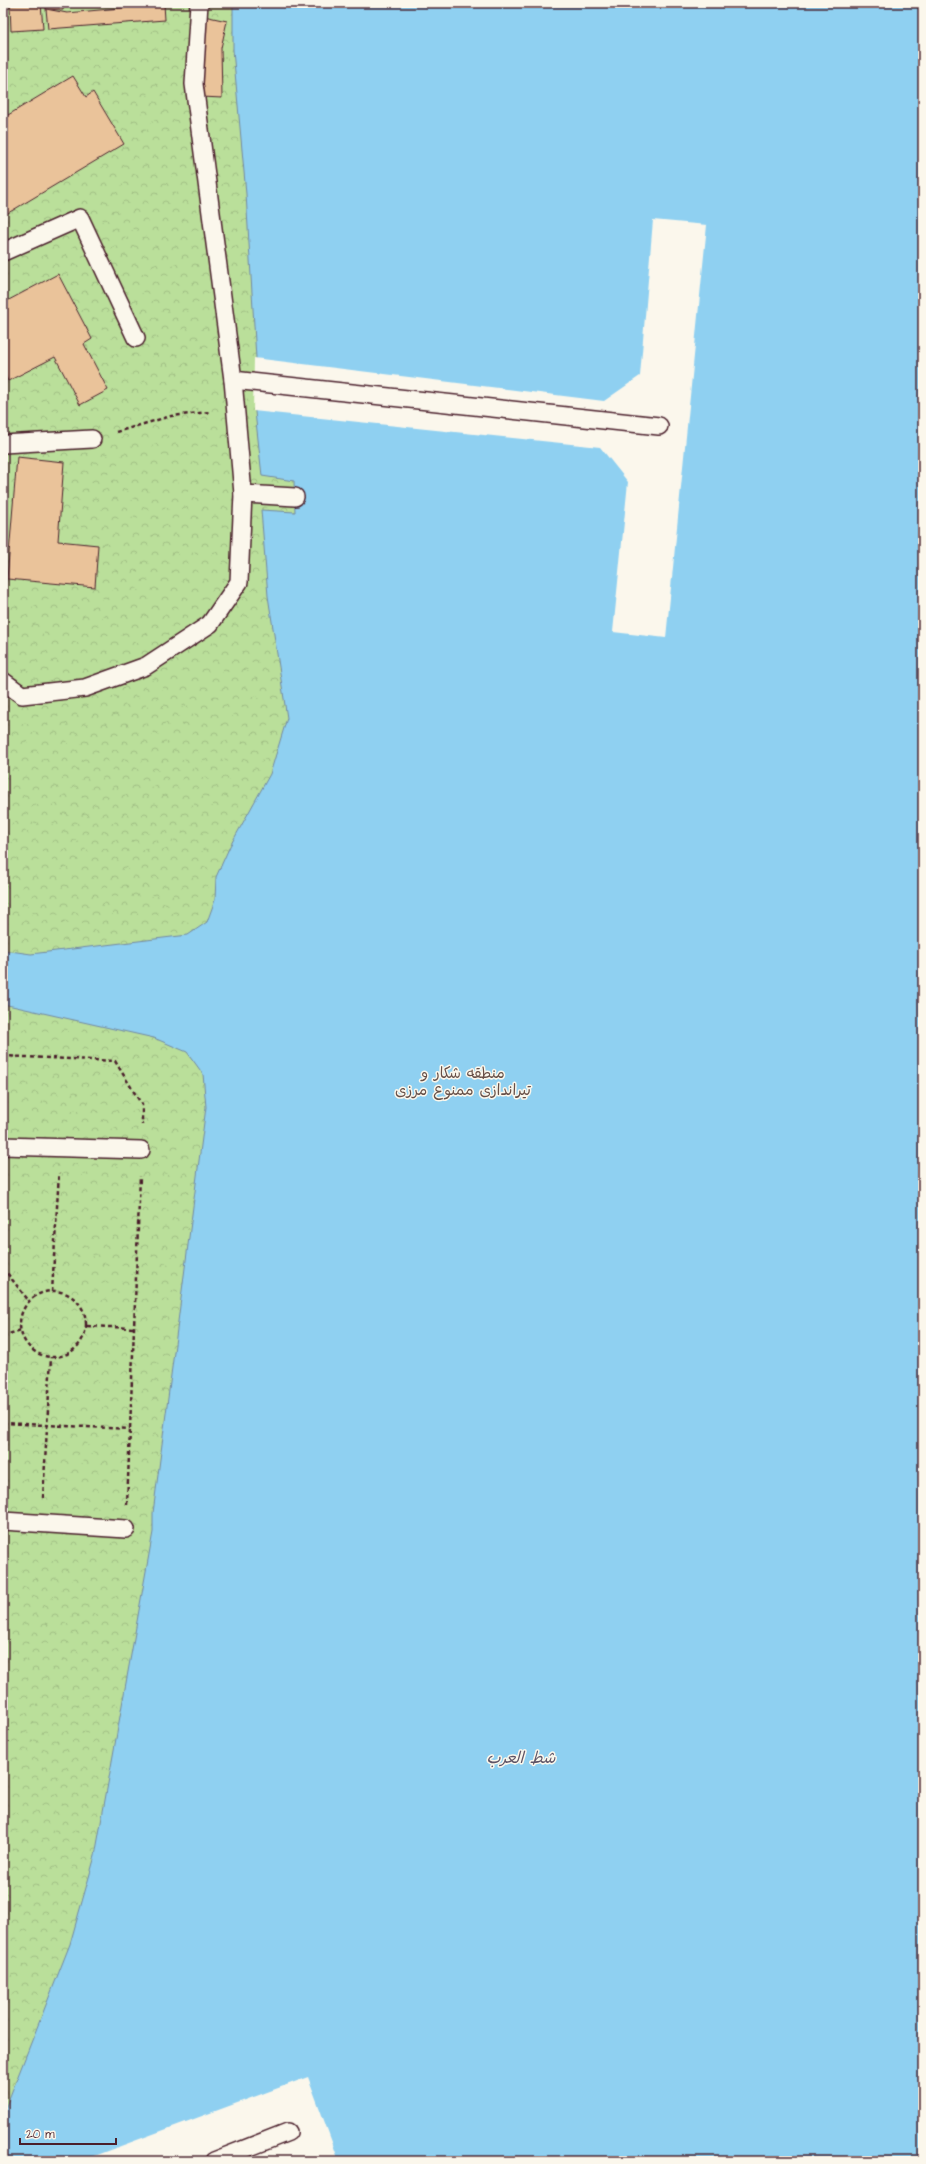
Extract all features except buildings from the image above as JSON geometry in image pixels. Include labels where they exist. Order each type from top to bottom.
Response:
[{"type":"lane","points":[[3,681],[22,695],[85,688],[146,666],[210,624],[239,582],[243,494],[234,409],[233,380],[194,84],[199,3]]},
{"type":"lane","points":[[3,252],[80,218],[136,338]]},
{"type":"lane","points":[[233,380],[660,426]]},
{"type":"lane","points":[[3,444],[92,439]]},
{"type":"lane","points":[[243,494],[295,497]]},
{"type":"lane","points":[[3,1146],[141,1150]]},
{"type":"lane","points":[[3,1521],[126,1529]]},
{"type":"lane","points":[[214,2161],[288,2132]]},
{"type":"path","points":[[92,439],[171,416],[234,409]]},
{"type":"path","points":[[3,1056],[115,1061],[142,1105],[126,1529]]},
{"type":"path","points":[[52,1292],[60,1148]]},
{"type":"path","points":[[3,1268],[29,1300]]},
{"type":"path","points":[[59,1291],[74,1298],[83,1311],[86,1326],[81,1342],[70,1353],[55,1358],[40,1355],[27,1345],[20,1330],[21,1314],[29,1300],[43,1293],[59,1291]]},
{"type":"path","points":[[86,1326],[134,1328]]},
{"type":"path","points":[[3,1336],[20,1330]]},
{"type":"path","points":[[42,1523],[51,1357]]},
{"type":"path","points":[[3,1423],[130,1429]]},
{"type":"green space","name":"شط العرب","points":[[3,3],[923,3],[923,2161],[3,2161]]},
{"type":"water","name":"شط العرب","points":[[233,3],[923,3],[923,2161],[3,2161],[3,2114],[70,1944],[95,1856],[153,1532],[153,1513],[206,1107],[203,1074],[187,1052],[154,1038],[3,1004],[3,950],[31,954],[188,935],[207,922],[215,900],[216,877],[230,846],[270,774],[287,718],[268,596],[261,510],[295,512],[294,481],[262,476],[255,412],[256,358],[246,194],[233,50]]},
{"type":"pier","points":[[653,220],[707,225],[666,638],[613,632],[628,482],[600,447],[253,411],[254,358],[604,401],[640,376]]},
{"type":"pier","points":[[308,2077],[339,2161],[80,2161]]},
{"type":"park label","name":"منطقه شکار و تیراندازی ممنوع مرزی","points":[[463,1082]]}]
